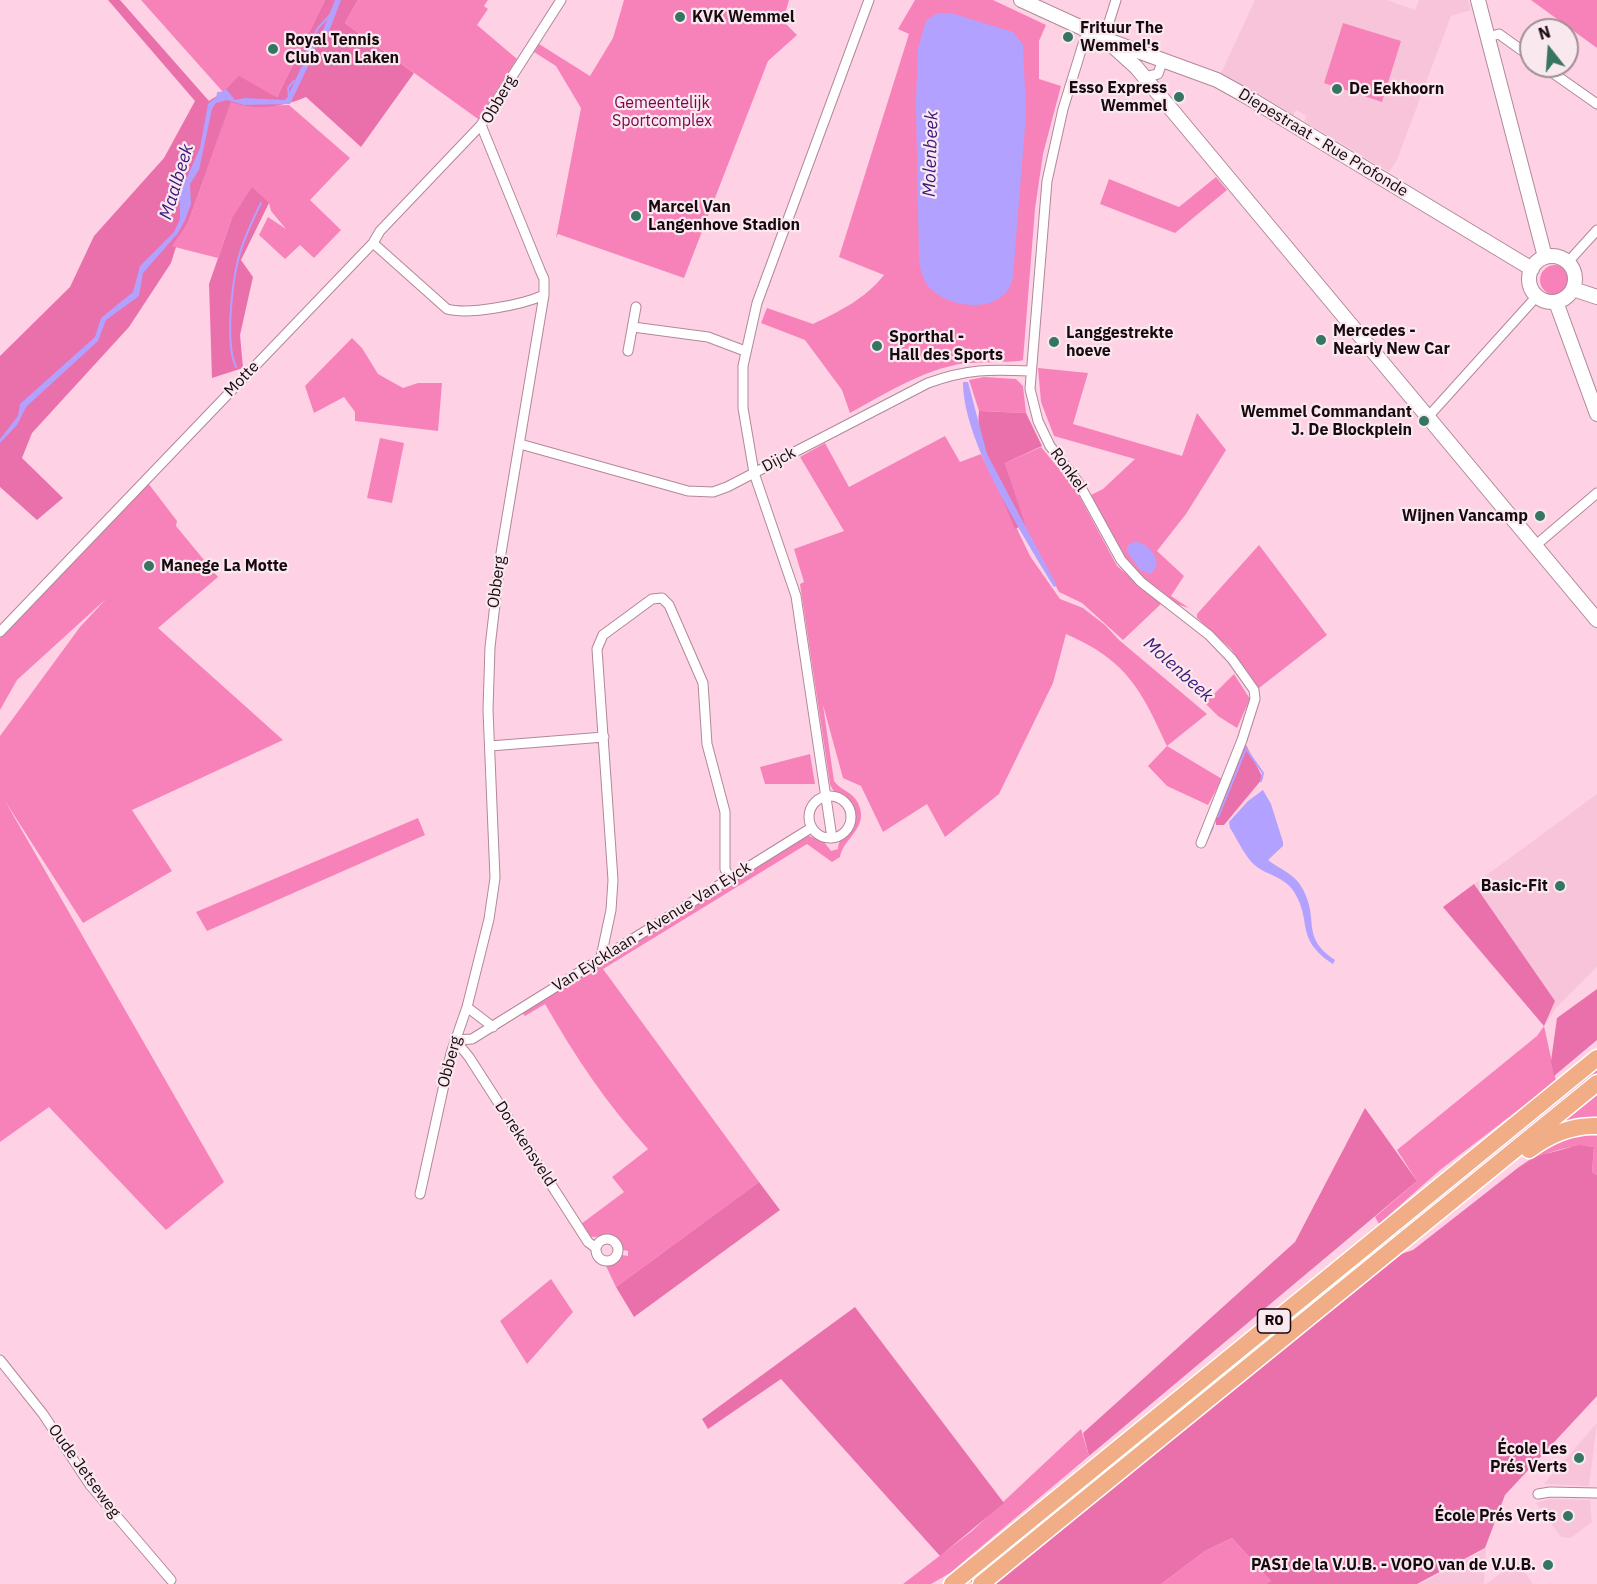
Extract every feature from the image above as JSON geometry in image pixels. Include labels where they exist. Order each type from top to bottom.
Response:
[{"type":"highway","name":"R0","points":[[952,1584],[1597,1058]]},
{"type":"highway","name":"R0","points":[[981,1584],[1597,1083]]},
{"type":"highway","points":[[1508,1155],[1527,1152],[1540,1142],[1568,1130],[1597,1126]]},
{"type":"main road","name":"Diepestraat - Rue Profonde","points":[[1022,0],[1140,53],[1217,80],[1532,269]]},
{"type":"main road","points":[[1478,0],[1545,257]]},
{"type":"main road","points":[[1104,38],[1140,72],[1597,620]]},
{"type":"main road","points":[[1545,257],[1558,257],[1568,262],[1574,270],[1574,285],[1566,298],[1556,302],[1545,301],[1537,296],[1530,285],[1532,269],[1545,257]]},
{"type":"main road","points":[[1574,285],[1597,287]]},
{"type":"main road","points":[[1574,285],[1597,297]]},
{"type":"main road","points":[[1556,302],[1597,414]]},
{"type":"street","name":"Obberg","points":[[420,1194],[455,1040],[467,1007],[489,919],[495,879],[488,688],[494,602],[544,295],[544,279],[481,125],[561,0]]},
{"type":"street","points":[[832,838],[828,795],[794,584],[754,473],[741,396],[745,351],[757,303],[869,0]]},
{"type":"street","points":[[1104,38],[1116,0]]},
{"type":"street","name":"Ronkel","points":[[1087,31],[1063,109],[1049,173],[1030,371],[1034,407],[1044,435],[1078,482],[1121,560],[1141,582],[1209,635],[1232,660],[1254,690],[1255,699],[1242,740],[1201,843]]},
{"type":"street","points":[[1488,37],[1499,34],[1519,48]]},
{"type":"street","points":[[1140,53],[1135,58],[1140,72],[1158,74],[1161,64],[1158,58]]},
{"type":"street","points":[[1560,78],[1597,104]]},
{"type":"street","name":"Motte","points":[[0,632],[373,243],[380,231],[481,125]]},
{"type":"street","points":[[1568,262],[1597,230]]},
{"type":"street","points":[[373,243],[447,309],[457,312],[475,310],[534,300],[544,295]]},
{"type":"street","points":[[1427,418],[1537,296]]},
{"type":"street","points":[[628,351],[636,307]]},
{"type":"street","points":[[633,327],[708,337],[745,351]]},
{"type":"street","name":"Dijck","points":[[520,444],[688,491],[713,492],[928,382],[958,372],[993,369],[1030,371]]},
{"type":"street","points":[[1536,545],[1597,493]]},
{"type":"street","points":[[602,957],[611,910],[613,880],[597,649],[603,635],[652,599],[662,598],[669,605],[703,683],[707,744],[725,812],[725,869],[730,879]]},
{"type":"street","points":[[490,746],[604,737]]},
{"type":"street","points":[[828,795],[842,799],[851,812],[849,827],[842,834],[832,838],[818,835],[811,828],[808,814],[811,806],[818,799],[828,795]]},
{"type":"street","name":"Van Eycklaan - Avenue Van Eyck","points":[[455,1040],[472,1039],[493,1027],[811,828]]},
{"type":"street","points":[[467,1007],[493,1027]]},
{"type":"street","name":"Dorekensveld","points":[[455,1040],[469,1057],[588,1242],[596,1248]]},
{"type":"street","name":"Oude Jetseweg","points":[[0,1360],[43,1414],[90,1485],[171,1580]]},
{"type":"street","points":[[1538,1494],[1597,1493]]},
{"type":"shaded area","points":[[108,0],[120,0],[209,101],[223,92],[239,76],[277,97],[325,0],[358,0],[345,23],[414,73],[361,147],[306,97],[269,107],[240,105],[231,102],[188,223],[172,246],[176,247],[171,263],[129,327],[32,433],[22,458],[63,498],[37,520],[0,487],[0,356],[70,287],[94,236],[164,158],[195,101]]},
{"type":"shaded area","name":"De Eekhoorn","points":[[1255,0],[1387,0],[1415,10],[1419,0],[1468,0],[1471,10],[1451,16],[1397,160],[1389,172],[1304,121],[1307,116],[1296,110],[1293,115],[1221,73]]},
{"type":"shaded area","points":[[252,187],[269,203],[241,260],[253,277],[240,335],[243,368],[212,378],[209,284],[232,218]]},
{"type":"shaded area","points":[[979,411],[1026,413],[1042,446],[1005,463],[1025,524],[1015,529],[985,454],[981,439]]},
{"type":"shaded area","points":[[1245,743],[1263,778],[1224,825],[1216,825],[1215,815]]},
{"type":"shaded area","points":[[1597,794],[1597,967],[1556,1008],[1544,1026],[1443,907]]},
{"type":"shaded area","points":[[1474,884],[1555,1001],[1544,1026],[1443,907]]},
{"type":"shaded area","points":[[1597,989],[1597,1040],[1554,1076],[1551,1061],[1557,1018]]},
{"type":"shaded area","points":[[1365,1108],[1417,1181],[1089,1456],[1083,1433],[1295,1242]]},
{"type":"shaded area","points":[[1579,1145],[1594,1147],[1592,1172],[1597,1175],[1597,1396],[1505,1495],[1485,1548],[1417,1584],[1266,1584],[1271,1581],[1232,1538],[1205,1551],[1161,1584],[994,1584],[1398,1255],[1413,1250],[1519,1167],[1538,1156]]},
{"type":"shaded area","points":[[759,1182],[780,1210],[634,1317],[616,1287]]},
{"type":"shaded area","points":[[855,1307],[1004,1503],[940,1556],[781,1379],[708,1429],[702,1419]]},
{"type":"shaded area","name":"École Les Prés Verts","points":[[1597,1423],[1589,1486],[1544,1484]]},
{"type":"shaded area","name":"École Prés Verts","points":[[1549,1499],[1590,1500],[1592,1522],[1571,1538],[1561,1537],[1536,1503]]},
{"type":"shaded area","points":[[1486,1548],[1484,1584],[1419,1584],[1471,1558]]},
{"type":"shaded area","points":[[1517,1561],[1533,1584],[1486,1584]]},
{"type":"green space","points":[[141,0],[325,0],[277,97],[239,77],[223,92]]},
{"type":"green space","points":[[358,0],[488,0],[484,6],[488,9],[477,25],[517,59],[478,119],[345,23]]},
{"type":"green space","name":"Gemeentelijk Sportcomplex","points":[[624,0],[789,0],[783,21],[797,35],[768,61],[684,278],[558,234],[556,238],[581,108],[556,66],[534,52],[539,44],[590,76],[613,38]]},
{"type":"green space","points":[[915,0],[993,0],[1046,25],[1039,41],[1039,79],[1061,86],[1043,154],[1035,209],[1023,360],[962,364],[941,369],[901,385],[850,413],[842,390],[805,340],[761,323],[767,308],[813,324],[860,298],[884,275],[839,257],[909,34],[898,29]]},
{"type":"green space","points":[[1531,0],[1597,0],[1597,48],[1579,35],[1579,18],[1556,18]]},
{"type":"green space","points":[[1343,23],[1401,41],[1382,102],[1324,83]]},
{"type":"green space","points":[[231,101],[253,106],[289,105],[350,158],[310,200],[341,230],[314,258],[300,245],[285,259],[259,235],[268,217],[286,229],[271,211],[269,203],[232,218],[218,258],[171,246],[188,223]]},
{"type":"green space","points":[[1216,177],[1227,190],[1175,233],[1100,204],[1109,179],[1179,207]]},
{"type":"green space","points":[[1555,265],[1565,270],[1570,280],[1565,290],[1555,295],[1545,290],[1540,280],[1545,270]]},
{"type":"green space","points":[[352,338],[362,348],[378,374],[403,388],[418,383],[442,383],[438,431],[355,421],[355,412],[344,397],[314,413],[305,386]]},
{"type":"green space","points":[[1038,368],[1088,373],[1073,424],[1182,456],[1197,413],[1226,450],[1186,514],[1157,551],[1184,576],[1171,596],[1189,608],[1155,591],[1141,578],[1117,546],[1091,495],[1103,489],[1135,459],[1054,436],[1041,402]]},
{"type":"green space","points":[[984,377],[1016,379],[1023,386],[1026,413],[979,411],[969,380]]},
{"type":"green space","points":[[945,436],[960,462],[981,454],[1030,556],[1060,599],[1083,608],[1105,625],[1119,640],[1207,714],[1167,746],[1149,708],[1129,678],[1103,654],[1066,634],[1053,683],[999,794],[945,837],[927,804],[883,832],[861,786],[843,778],[823,705],[834,781],[856,799],[861,812],[858,826],[840,857],[832,862],[807,844],[603,969],[759,1182],[616,1287],[606,1266],[614,1264],[622,1255],[628,1256],[628,1251],[623,1250],[621,1243],[614,1236],[590,1237],[581,1224],[624,1192],[612,1177],[648,1149],[592,1080],[545,1004],[525,1016],[522,1013],[807,835],[824,842],[831,851],[838,849],[840,841],[854,821],[854,813],[853,807],[836,793],[830,784],[800,584],[804,582],[794,549],[844,531],[800,457],[825,443],[849,487]]},
{"type":"green space","points":[[380,438],[404,443],[392,503],[367,498]]},
{"type":"green space","points":[[1041,447],[1075,488],[1117,566],[1162,603],[1123,640],[1082,603],[1059,592],[1023,524],[1005,463]]},
{"type":"green space","points":[[148,483],[177,521],[176,526],[218,577],[158,628],[283,740],[132,810],[172,871],[83,923],[5,801],[224,1182],[166,1230],[49,1107],[0,1142],[0,736],[80,627],[106,599],[17,680],[0,710],[0,638]]},
{"type":"green space","points":[[1259,545],[1327,635],[1259,688],[1231,649],[1197,618],[1197,614]]},
{"type":"green space","points":[[1234,674],[1250,699],[1237,728],[1218,716],[1205,703]]},
{"type":"green space","points":[[1167,746],[1222,779],[1208,805],[1167,786],[1148,766]]},
{"type":"green space","points":[[810,754],[815,784],[765,784],[760,767]]},
{"type":"green space","points":[[418,818],[425,835],[207,931],[196,912]]},
{"type":"green space","points":[[1544,1026],[1556,1081],[1440,1170],[1379,1224],[1375,1217],[1417,1181],[1397,1150],[1537,1036]]},
{"type":"green space","points":[[1597,1067],[1597,1073],[972,1583],[968,1579]]},
{"type":"green space","points":[[1597,1094],[1597,1122],[1548,1133]]},
{"type":"green space","points":[[1597,1132],[1597,1175],[1592,1172],[1594,1147],[1565,1148],[1519,1167],[1557,1140]]},
{"type":"green space","points":[[551,1279],[573,1312],[527,1364],[500,1321]]},
{"type":"green space","points":[[1081,1429],[1089,1456],[950,1573],[931,1584],[903,1584],[972,1531]]},
{"type":"green space","points":[[1232,1538],[1271,1581],[1266,1584],[1161,1584],[1205,1551]]},
{"type":"water","points":[[335,0],[341,0],[328,34],[315,46],[313,56],[290,104],[244,105],[227,100],[216,103],[212,109],[199,170],[190,184],[191,204],[185,220],[178,233],[143,273],[139,296],[106,320],[98,341],[26,407],[17,425],[0,443],[0,439],[18,416],[20,404],[95,337],[101,318],[133,292],[140,266],[174,232],[180,219],[180,193],[200,148],[208,104],[226,89],[235,100],[245,98],[284,100],[287,98],[305,59],[309,44],[321,35]]},
{"type":"water","points":[[937,13],[951,13],[1013,32],[1023,45],[1026,114],[1013,276],[1009,288],[1001,297],[979,305],[954,302],[932,290],[924,280],[919,260],[916,101],[918,48],[926,21]]},
{"type":"water","points":[[963,382],[968,382],[987,454],[1057,586],[1054,587],[1027,541],[984,460],[966,406]]},
{"type":"water","points":[[1135,541],[1147,547],[1155,557],[1157,565],[1151,574],[1140,570],[1127,551],[1127,546]]},
{"type":"water","points":[[1263,790],[1271,804],[1283,842],[1283,846],[1268,860],[1290,875],[1301,886],[1310,908],[1317,943],[1335,960],[1333,964],[1321,955],[1308,937],[1302,910],[1292,889],[1253,863],[1230,828],[1229,822],[1248,801]]},
{"type":"waterway","name":"Maalbeek","points":[[310,43],[318,28],[331,14]]},
{"type":"waterway","name":"Maalbeek","points":[[303,63],[308,49]]},
{"type":"waterway","name":"Maalbeek","points":[[289,97],[288,88],[294,81]]},
{"type":"waterway","name":"Maalbeek","points":[[217,99],[218,93],[226,92]]},
{"type":"waterway","points":[[236,367],[230,330],[234,284],[242,245],[261,203]]},
{"type":"waterway","name":"Molenbeek","points":[[1244,746],[1263,773],[1261,781]]},
{"type":"waterway","points":[[1218,817],[1245,751]]},
{"type":"waterway","points":[[1204,846],[1213,827]]},
{"type":"place","name":"KVK Wemmel","points":[[680,17]]},
{"type":"place","name":"Frituur The Wemmel's","points":[[1068,37]]},
{"type":"place","name":"Royal Tennis Club van Laken","points":[[273,49]]},
{"type":"place","name":"De Eekhoorn","points":[[1337,89]]},
{"type":"place","name":"Esso Express Wemmel","points":[[1179,97]]},
{"type":"place","name":"Marcel Van Langenhove Stadion","points":[[636,216]]},
{"type":"place","name":"Mercedes - Nearly New Car","points":[[1321,340]]},
{"type":"place","name":"Langgestrekte hoeve","points":[[1054,342]]},
{"type":"place","name":"Sporthal - Hall des Sports","points":[[877,346]]},
{"type":"place","name":"Wemmel Commandant J. De Blockplein","points":[[1424,421]]},
{"type":"place","name":"Wijnen Vancamp","points":[[1540,516]]},
{"type":"place","name":"Manege La Motte","points":[[149,566]]},
{"type":"place","name":"Basic-Fit","points":[[1560,886]]},
{"type":"place","name":"École Les Prés Verts","points":[[1579,1458]]},
{"type":"place","name":"École Prés Verts","points":[[1568,1516]]},
{"type":"place","name":"PASI de la V.U.B. - VOPO van de V.U.B.","points":[[1548,1565]]}]
